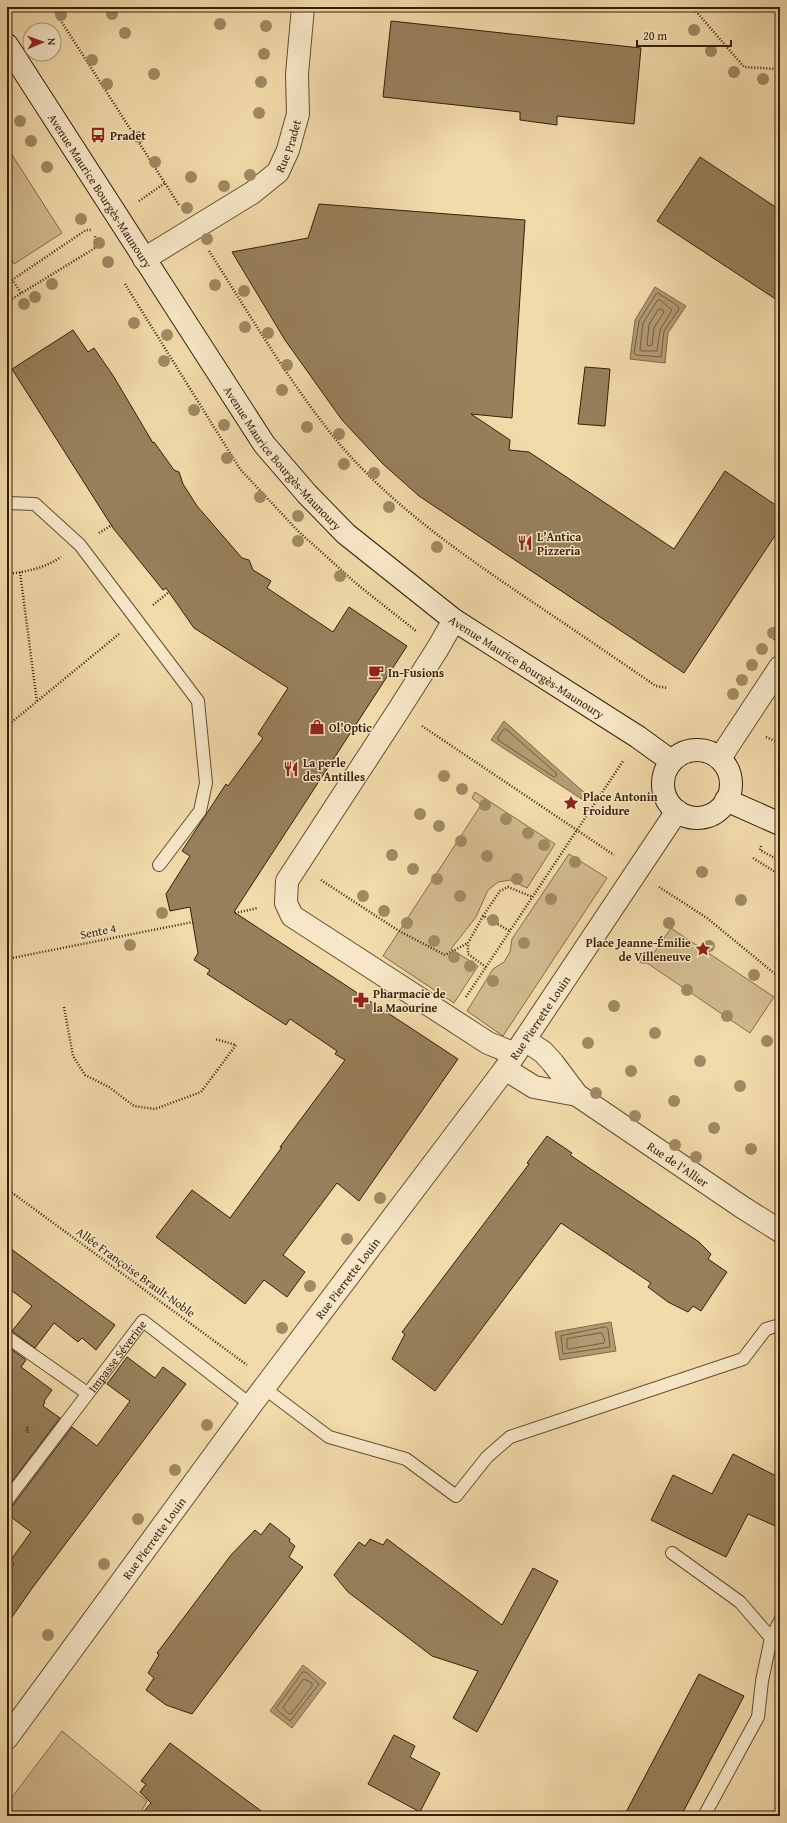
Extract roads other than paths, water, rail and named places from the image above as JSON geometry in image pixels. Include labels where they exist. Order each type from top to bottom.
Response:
[{"type":"street","name":"Rue Pradet","points":[[144,259],[252,193],[278,172],[288,150],[298,114],[298,74],[303,7]]},
{"type":"street","name":"Avenue Maurice Bourgès-Maunoury","points":[[7,45],[264,444],[307,494],[346,534],[454,620],[638,737],[671,761]]},
{"type":"street","points":[[454,620],[398,711],[287,881],[286,903],[292,916],[488,1043],[515,1054]]},
{"type":"street","points":[[720,758],[780,667]]},
{"type":"street","points":[[698,750],[710,752],[720,758],[727,767],[730,778],[730,790],[726,800],[719,809],[710,816],[698,818],[687,816],[677,811],[669,803],[664,793],[663,782],[671,761],[687,751],[698,750]]},
{"type":"street","points":[[726,800],[780,824]]},
{"type":"street","name":"Rue Pierrette Louin","points":[[7,1738],[250,1405],[515,1054],[677,811]]},
{"type":"street","name":"Rue de l'Allier","points":[[577,1095],[534,1086],[515,1054],[543,1052],[577,1095],[742,1207],[780,1231]]},
{"type":"lane","points":[[7,503],[35,504],[80,545],[198,702],[206,775],[206,783],[200,811],[159,865]]},
{"type":"lane","name":"Impasse Séverine","points":[[7,1500],[143,1321],[250,1405]]},
{"type":"lane","points":[[264,1388],[329,1437],[406,1459],[456,1496],[488,1457],[510,1437],[743,1359],[766,1328],[780,1325]]},
{"type":"lane","points":[[7,1338],[87,1393]]},
{"type":"lane","points":[[672,1553],[740,1602],[771,1638]]},
{"type":"lane","points":[[704,1816],[758,1716],[762,1680],[771,1638],[780,1621]]},
{"type":"water","points":[[655,287],[686,306],[668,333],[665,363],[630,359],[635,320]]},
{"type":"water","points":[[504,721],[587,795],[583,800],[491,740]]},
{"type":"water","points":[[611,1322],[616,1351],[560,1360],[555,1332]]},
{"type":"water","points":[[303,1665],[326,1683],[292,1728],[270,1711]]},
{"type":"place","name":"Pradet","points":[[98,135]]},
{"type":"place","name":"L'Antica Pizzeria","points":[[525,543]]},
{"type":"place","name":"In-Fusions","points":[[376,672]]},
{"type":"place","name":"Ol'Optic","points":[[317,727]]},
{"type":"place","name":"La perle des Antilles","points":[[291,769]]},
{"type":"place","name":"Place Antonin Froidure","points":[[571,803]]},
{"type":"place","name":"Place Jeanne-Émilie de Villeneuve","points":[[703,949]]},
{"type":"place","name":"Pharmacie de la Maourine","points":[[361,1000]]}]
